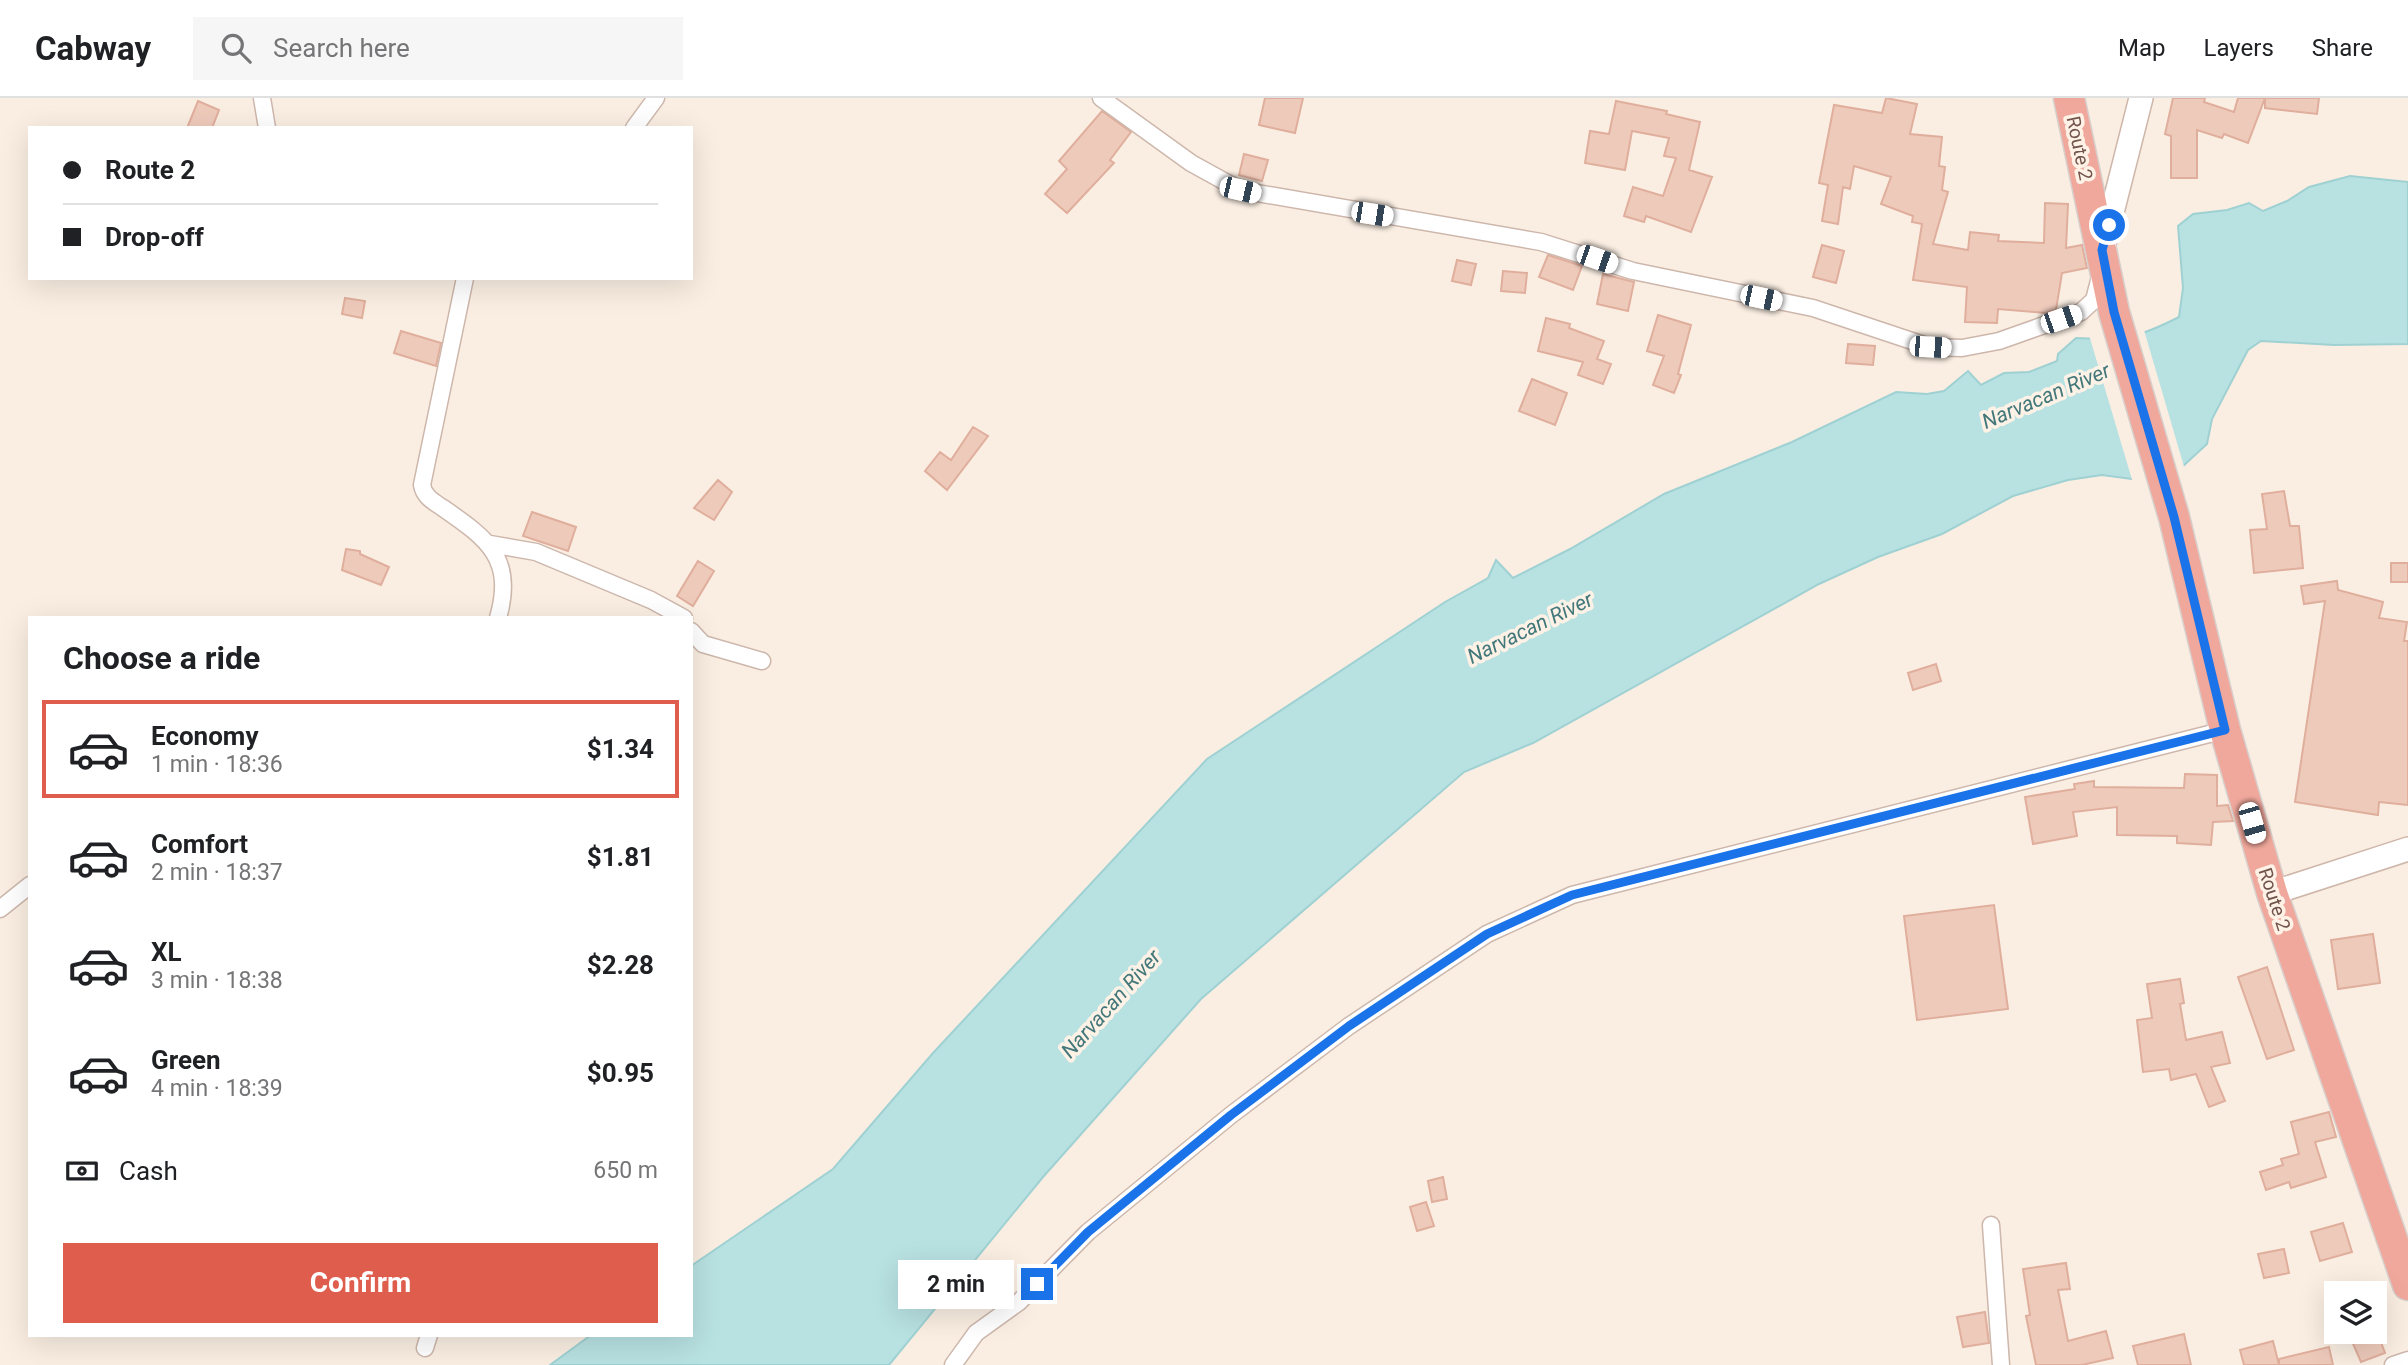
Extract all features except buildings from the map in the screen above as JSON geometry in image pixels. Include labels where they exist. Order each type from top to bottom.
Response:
[{"type":"highway","name":"Route 2","points":[[2069,98],[2114,312],[2174,517],[2225,730],[2272,893],[2398,1228],[2408,1285]]},
{"type":"street","points":[[262,98],[267,126]]},
{"type":"street","points":[[635,126],[656,98]]},
{"type":"street","points":[[1101,98],[1191,163],[1240,190],[1541,242],[1633,271],[1812,308],[1930,347],[1962,348],[1999,341],[2081,312],[2094,300],[2100,285],[2102,250],[2141,98]]},
{"type":"street","points":[[465,280],[422,485],[427,497],[480,533],[497,555],[504,583],[504,598],[499,616]]},
{"type":"street","points":[[490,544],[536,552],[651,600],[680,616]]},
{"type":"street","points":[[693,633],[703,645],[762,661]]},
{"type":"street","points":[[953,1365],[975,1333],[1019,1302],[1088,1232],[1231,1115],[1349,1026],[1487,934],[1520,917],[1572,895],[2225,730]]},
{"type":"street","points":[[2272,893],[2408,849]]},
{"type":"street","points":[[0,909],[28,887]]},
{"type":"street","points":[[1991,1225],[2001,1365]]},
{"type":"street","points":[[2393,1365],[2408,1360]]},
{"type":"water","name":"Narvacan River","points":[[2350,176],[2408,182],[2408,344],[2334,345],[2261,341],[2248,350],[2212,419],[2207,444],[2182,467],[2132,479],[2102,475],[2068,480],[2013,496],[1942,534],[1878,557],[1819,584],[1533,743],[1464,772],[1201,999],[1043,1177],[889,1365],[550,1365],[588,1337],[693,1337],[693,1265],[833,1169],[933,1053],[1207,759],[1445,602],[1488,578],[1496,560],[1513,578],[1570,549],[1664,494],[1792,442],[1896,392],[1927,394],[1944,391],[1968,371],[1981,385],[2004,373],[2029,372],[2057,361],[2058,354],[2076,338],[2106,339],[2129,336],[2164,324],[2179,317],[2183,288],[2178,226],[2193,214],[2227,210],[2249,203],[2263,211],[2287,201],[2309,187]]},
{"type":"pier","points":[[2144,330],[2185,470],[2133,483],[2089,335],[2121,336]]},
{"type":"route","points":[[1037,1284],[1088,1232],[1231,1115],[1349,1026],[1487,934],[1520,917],[1572,895],[2225,730],[2174,517],[2114,312],[2102,250],[2109,225]]}]
